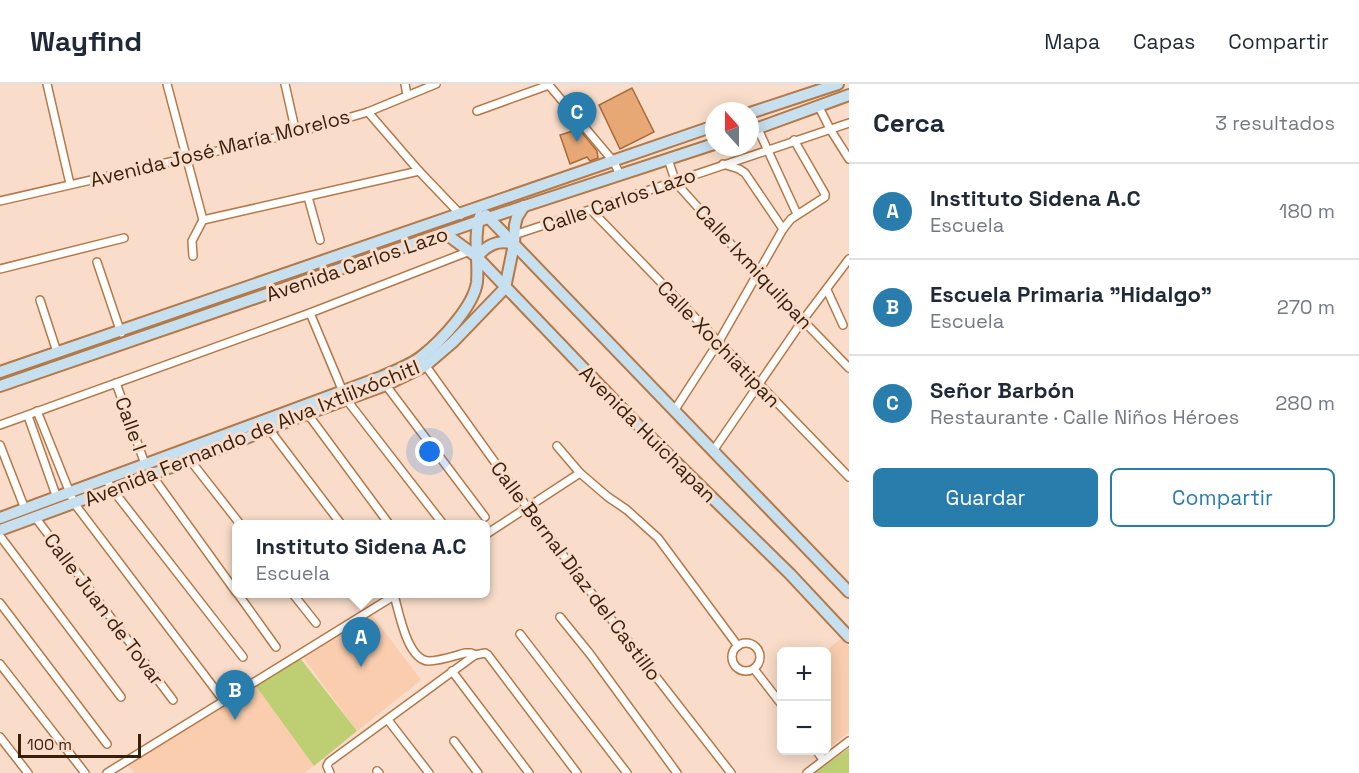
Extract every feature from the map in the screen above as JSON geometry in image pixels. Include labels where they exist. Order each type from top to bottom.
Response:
[{"type":"street","points":[[47,84],[70,184]]},
{"type":"street","points":[[167,84],[203,220]]},
{"type":"street","points":[[285,84],[296,133]]},
{"type":"street","points":[[405,84],[407,95]]},
{"type":"street","name":"Avenida José María Morelos","points":[[0,201],[296,133],[368,112],[435,84]]},
{"type":"street","points":[[477,111],[548,84],[614,162],[620,175]]},
{"type":"street","points":[[759,110],[838,84]]},
{"type":"street","points":[[759,128],[849,95]]},
{"type":"street","points":[[819,106],[849,159]]},
{"type":"street","points":[[368,112],[461,215]]},
{"type":"street","name":"Calle Carlos Lazo","points":[[511,238],[849,123]]},
{"type":"street","name":"Avenida Carlos Lazo","points":[[485,217],[493,203],[705,129]]},
{"type":"street","points":[[759,137],[767,149],[789,222]]},
{"type":"street","points":[[674,411],[718,343],[789,222],[825,197],[794,140]]},
{"type":"street","name":"Avenida Carlos Lazo","points":[[0,386],[449,236],[485,217],[669,161],[705,147]]},
{"type":"street","name":"Calle Ixmiquilpan","points":[[669,161],[675,181],[757,273],[849,368]]},
{"type":"street","points":[[723,164],[745,173],[789,222]]},
{"type":"street","points":[[194,256],[192,241],[203,220],[419,171]]},
{"type":"street","points":[[308,197],[320,240]]},
{"type":"street","points":[[505,288],[511,238],[517,217],[524,206]]},
{"type":"street","name":"Calle Xochiatipan","points":[[591,210],[849,477]]},
{"type":"street","points":[[0,372],[461,215],[485,217]]},
{"type":"street","name":"Avenida Huichapan","points":[[485,217],[511,238],[849,592]]},
{"type":"street","name":"Avenida Fernando de Alva Ixtlilxóchitl","points":[[423,362],[471,299],[477,280],[471,252],[485,217]]},
{"type":"street","name":"Avenida Huichapan","points":[[449,236],[471,252],[683,471],[790,574],[849,637]]},
{"type":"street","points":[[0,268],[124,238]]},
{"type":"street","points":[[0,426],[227,342],[310,314],[511,238]]},
{"type":"street","points":[[713,451],[803,320],[849,259]]},
{"type":"street","points":[[97,262],[123,344]]},
{"type":"street","name":"Avenida Fernando de Alva Ixtlilxóchitl","points":[[109,484],[145,464],[304,410],[383,381],[423,362],[453,342],[505,288]]},
{"type":"street","points":[[827,290],[843,325]]},
{"type":"street","points":[[39,300],[57,352]]},
{"type":"street","points":[[310,314],[344,395],[439,520]]},
{"type":"street","name":"Calle Bernal Díaz del Castillo","points":[[423,362],[527,507],[731,773]]},
{"type":"street","points":[[383,381],[485,517]]},
{"type":"street","name":"Calle I","points":[[117,383],[145,464]]},
{"type":"street","points":[[304,410],[385,520]]},
{"type":"street","name":"Avenida Fernando de Alva Ixtlilxóchitl","points":[[0,530],[35,518],[72,498],[109,484],[152,474],[269,429],[304,410]]},
{"type":"street","name":"Calle Juan de Tovar","points":[[37,411],[72,498],[224,701]]},
{"type":"street","points":[[28,416],[57,498]]},
{"type":"street","points":[[269,429],[337,520]]},
{"type":"street","points":[[0,445],[25,509]]},
{"type":"street","points":[[557,446],[580,472],[658,538],[738,646]]},
{"type":"street","points":[[190,460],[236,520]]},
{"type":"street","points":[[490,532],[580,472]]},
{"type":"street","points":[[152,474],[232,586]]},
{"type":"street","points":[[109,484],[243,657]]},
{"type":"street","name":"Avenida Fernando de Alva Ixtlilxóchitl","points":[[0,518],[57,498],[72,498]]},
{"type":"street","name":"Calle Juan de Tovar","points":[[35,518],[173,700]]},
{"type":"street","points":[[0,536],[121,697]]},
{"type":"street","points":[[241,598],[276,647]]},
{"type":"street","points":[[296,598],[316,623]]},
{"type":"street","points":[[106,773],[389,598]]},
{"type":"street","points":[[396,598],[410,646],[416,656],[426,661],[471,652],[475,655]]},
{"type":"street","points":[[0,603],[107,744]]},
{"type":"street","points":[[560,617],[590,654],[677,773]]},
{"type":"street","points":[[519,634],[627,773]]},
{"type":"street","points":[[748,644],[758,649],[760,660],[754,669],[744,671],[735,665],[732,655],[738,646],[748,644]]},
{"type":"street","points":[[330,772],[327,766],[329,762],[452,671],[475,655],[485,653],[577,773]]},
{"type":"street","points":[[0,664],[85,773]]},
{"type":"street","points":[[754,669],[779,701]]},
{"type":"street","points":[[452,671],[529,773]]},
{"type":"street","points":[[388,720],[429,773]]},
{"type":"street","points":[[0,737],[27,773]]},
{"type":"street","points":[[454,741],[478,773]]},
{"type":"street","points":[[807,773],[849,741]]},
{"type":"street","points":[[820,755],[823,760]]},
{"type":"shaded area","points":[[369,611],[421,680],[357,731],[300,653]]},
{"type":"shaded area","points":[[842,638],[849,646],[849,732],[831,747],[831,647]]},
{"type":"shaded area","points":[[253,682],[314,766],[304,773],[134,773],[124,758]]},
{"type":"green space","points":[[297,654],[357,731],[314,766],[253,682]]},
{"type":"green space","points":[[849,748],[849,773],[815,773]]},
{"type":"building","points":[[632,88],[654,132],[620,149],[599,105]]},
{"type":"building","points":[[579,129],[597,151],[598,158],[590,161],[587,157],[570,164],[560,135]]},
{"type":"place","name":"Señor Barbón","points":[[577,142]]},
{"type":"place","name":"Instituto Sidena A.C","points":[[361,667]]},
{"type":"place","name":"Escuela Primaria \"Hidalgo\"","points":[[235,720]]}]
